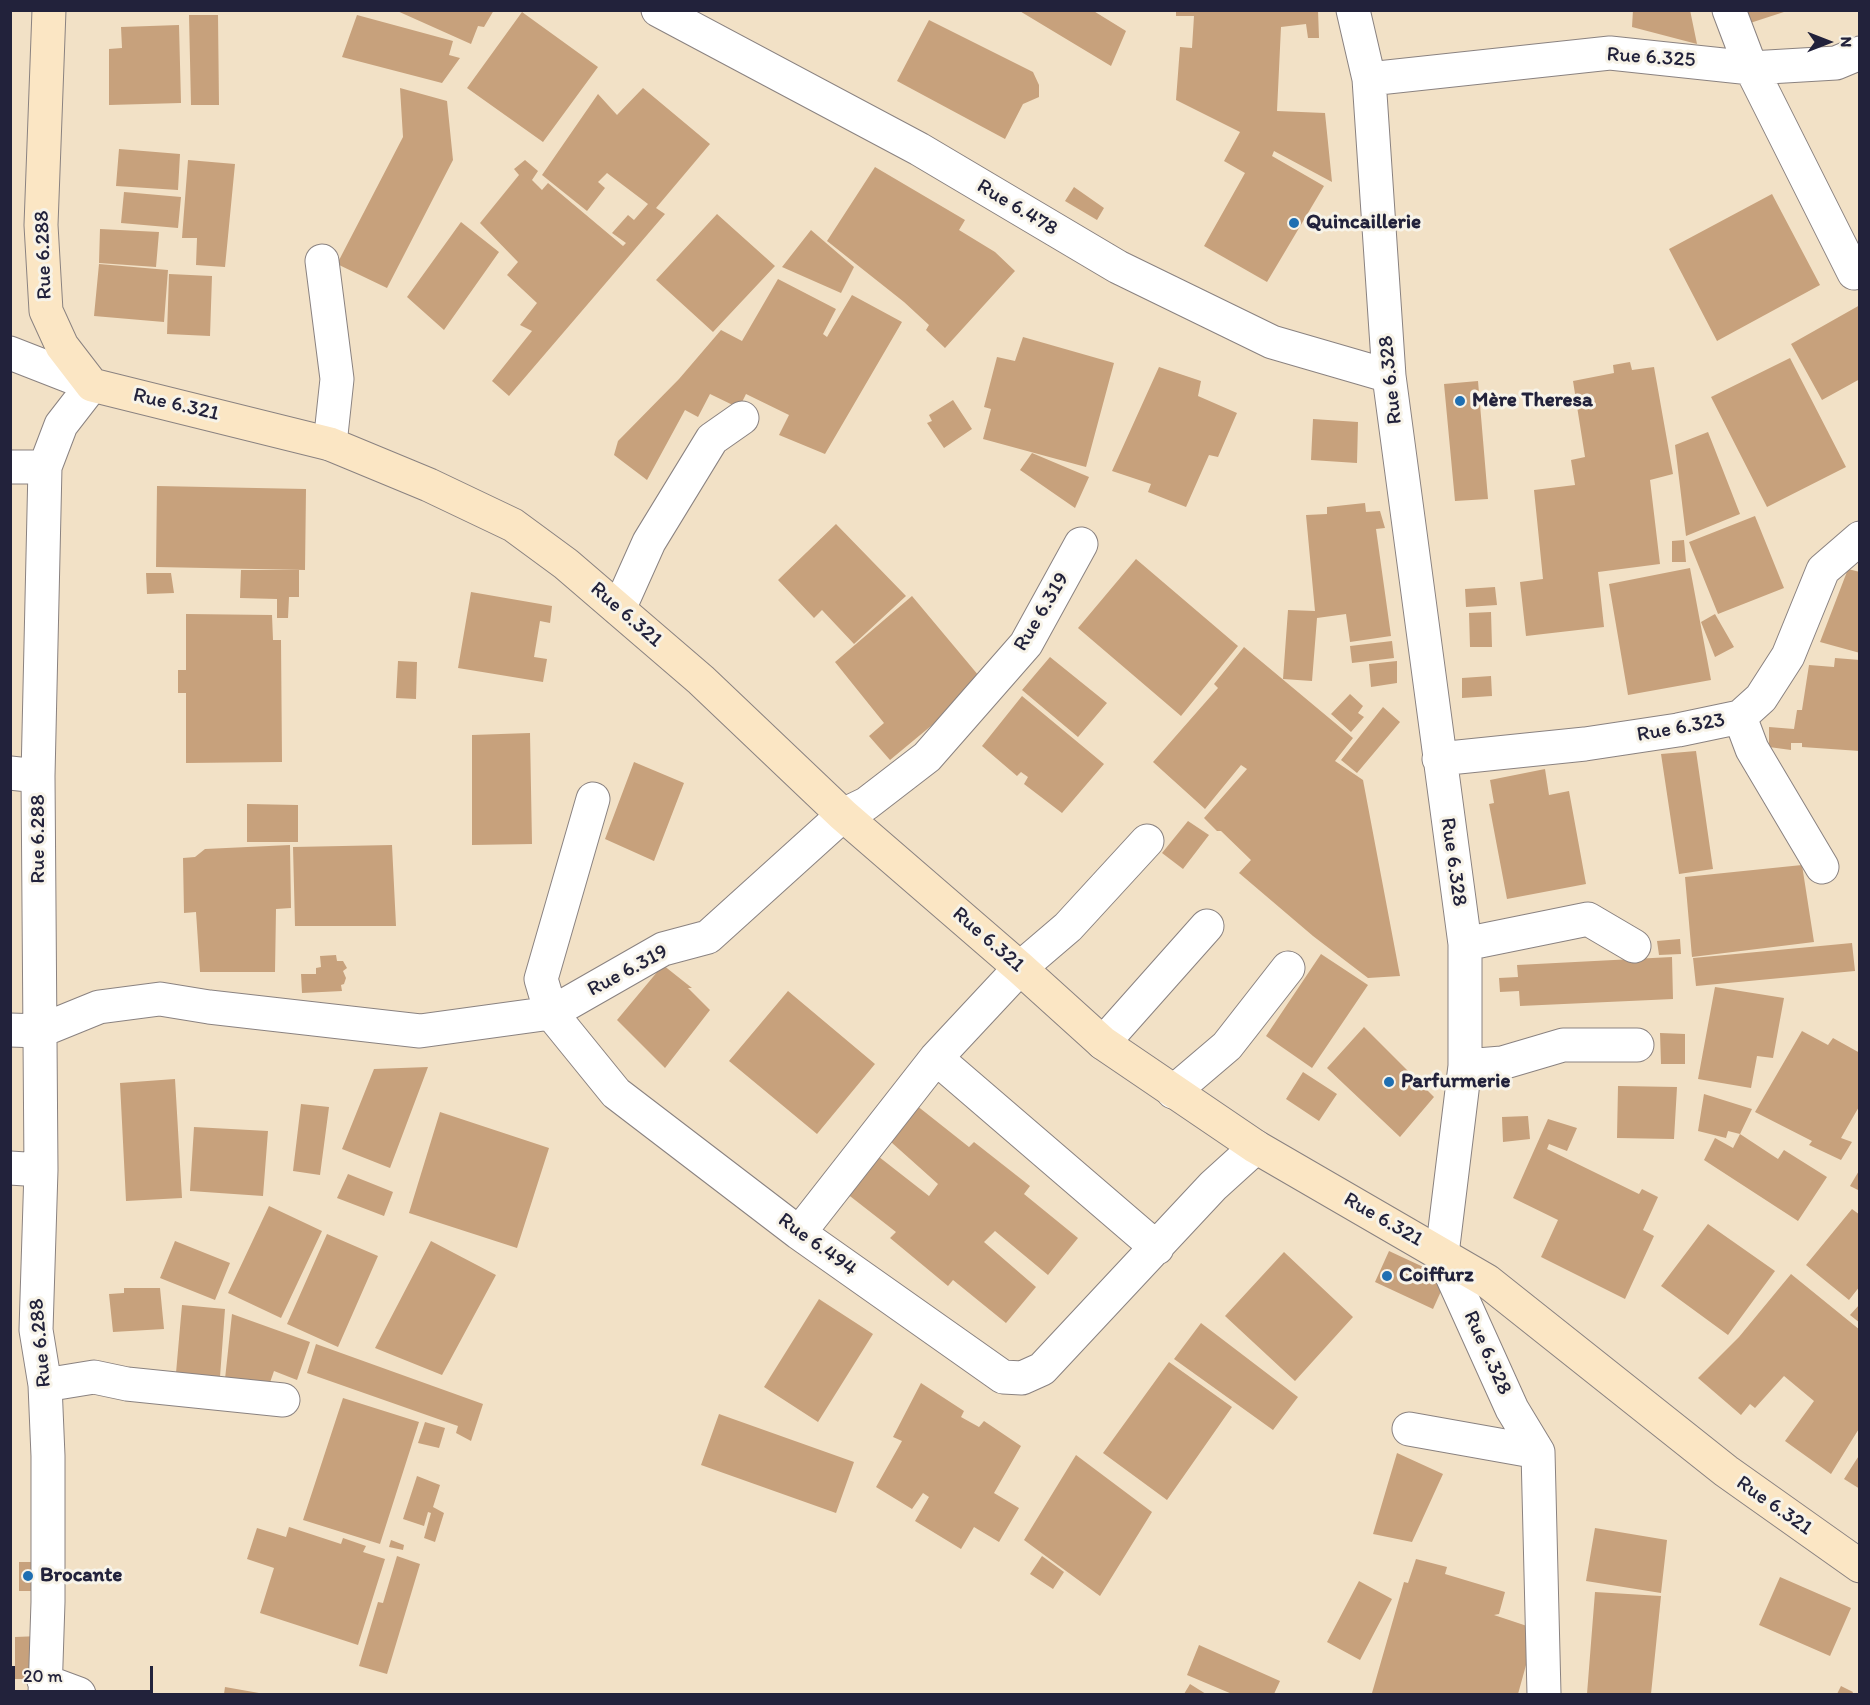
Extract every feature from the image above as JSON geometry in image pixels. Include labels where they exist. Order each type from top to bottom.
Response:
[{"type":"street","name":"Rue 6.288","points":[[44,1688],[48,1602],[48,1456],[45,1385],[23,1332],[26,1169],[24,775],[45,467],[61,425],[92,386],[63,346],[46,311],[41,225],[49,10]]},
{"type":"street","name":"Rue 6.478","points":[[658,10],[919,149],[1118,267],[1272,342],[1389,376]]},
{"type":"street","name":"Rue 6.328","points":[[1353,10],[1369,79],[1389,376],[1465,944],[1466,1066],[1442,1254],[1512,1409],[1538,1452],[1544,1695]]},
{"type":"street","points":[[1729,10],[1751,68],[1854,273]]},
{"type":"street","name":"Rue 6.325","points":[[1369,79],[1610,53],[1751,68],[1836,63],[1860,53]]},
{"type":"street","points":[[322,261],[337,379],[330,444]]},
{"type":"street","points":[[10,353],[92,386]]},
{"type":"street","name":"Rue 6.321","points":[[92,386],[330,444],[429,484],[513,525],[566,564],[701,680],[843,815],[1103,1043],[1256,1147],[1487,1281],[1726,1471],[1860,1566]]},
{"type":"street","points":[[619,609],[649,542],[712,439],[742,418]]},
{"type":"street","points":[[10,466],[45,467]]},
{"type":"street","name":"Rue 6.323","points":[[1439,759],[1585,744],[1678,730],[1740,717],[1761,698],[1788,656],[1823,570],[1860,538]]},
{"type":"street","name":"Rue 6.319","points":[[25,1030],[99,1007],[160,999],[209,1007],[420,1031],[550,1012],[663,949],[708,937],[843,815],[866,804],[927,757],[1026,644],[1081,544]]},
{"type":"street","points":[[1740,717],[1752,749],[1822,867]]},
{"type":"street","name":"Rue 6.494","points":[[593,799],[541,980],[550,1012],[616,1093],[799,1233],[1002,1377],[1022,1378],[1042,1369],[1213,1186],[1256,1147]]},
{"type":"street","points":[[799,1233],[936,1058],[1020,968],[1068,927],[1147,841]]},
{"type":"street","points":[[1465,944],[1588,919],[1634,946]]},
{"type":"street","points":[[1103,1043],[1207,926]]},
{"type":"street","points":[[1173,1092],[1227,1046],[1288,968]]},
{"type":"street","points":[[1466,1066],[1502,1063],[1563,1045],[1637,1045]]},
{"type":"street","points":[[936,1058],[1157,1248]]},
{"type":"street","points":[[45,1385],[94,1377],[127,1384],[283,1400]]},
{"type":"street","points":[[1409,1429],[1538,1452]]},
{"type":"street","points":[[44,1688],[79,1695]]},
{"type":"building","points":[[395,10],[494,10],[484,27],[478,26],[471,44]]},
{"type":"building","points":[[1018,10],[1092,10],[1126,31],[1111,66]]},
{"type":"building","points":[[1176,10],[1318,10],[1319,38],[1308,38],[1306,24],[1281,27],[1277,111],[1325,113],[1332,182],[1274,151],[1272,156],[1324,186],[1267,282],[1204,246],[1245,173],[1224,161],[1240,132],[1176,100],[1180,47],[1192,48],[1194,16],[1176,16]]},
{"type":"building","points":[[1633,10],[1690,10],[1697,44],[1632,27]]},
{"type":"building","points":[[1742,10],[1787,10],[1787,11],[1747,24]]},
{"type":"building","points":[[522,12],[598,67],[543,142],[467,88]]},
{"type":"building","points":[[189,15],[218,15],[219,105],[191,105]]},
{"type":"building","points":[[357,15],[453,41],[449,55],[460,58],[442,83],[342,57]]},
{"type":"building","points":[[929,20],[1033,72],[1039,85],[1039,97],[1023,104],[1005,139],[897,81]]},
{"type":"building","points":[[179,25],[181,103],[109,105],[109,49],[122,48],[121,27]]},
{"type":"building","points":[[400,88],[447,101],[453,160],[387,288],[337,264],[403,137]]},
{"type":"building","points":[[643,88],[710,144],[656,208],[665,214],[509,396],[492,381],[532,331],[520,325],[537,303],[507,275],[518,262],[480,223],[519,175],[514,169],[525,160],[538,171],[532,180],[542,190],[548,183],[623,246],[626,243],[612,233],[628,215],[634,220],[648,204],[607,173],[598,182],[605,188],[587,211],[542,175],[598,94],[617,115]]},
{"type":"building","points":[[119,149],[180,154],[178,190],[116,186]]},
{"type":"building","points":[[188,160],[235,164],[225,267],[196,265],[197,238],[182,238]]},
{"type":"building","points":[[875,167],[965,220],[959,230],[995,252],[1015,271],[945,348],[926,330],[929,325],[904,302],[827,241]]},
{"type":"building","points":[[1074,187],[1104,208],[1097,220],[1065,201]]},
{"type":"building","points":[[124,192],[181,197],[178,228],[121,223]]},
{"type":"building","points":[[1772,194],[1820,285],[1717,341],[1669,249]]},
{"type":"building","points":[[717,214],[775,266],[713,332],[656,280]]},
{"type":"building","points":[[461,222],[499,252],[444,330],[407,297]]},
{"type":"building","points":[[100,229],[159,232],[156,267],[99,263]]},
{"type":"building","points":[[811,230],[854,267],[841,293],[782,267]]},
{"type":"building","points":[[99,264],[168,270],[164,322],[94,316]]},
{"type":"building","points":[[169,274],[212,276],[210,336],[167,334]]},
{"type":"building","points":[[778,279],[836,309],[823,334],[827,337],[852,295],[902,322],[825,454],[779,435],[789,415],[746,394],[739,408],[710,394],[698,417],[685,410],[647,480],[614,455],[618,441],[679,379],[721,330],[742,341]]},
{"type":"building","points":[[1860,305],[1860,379],[1822,400],[1791,344]]},
{"type":"building","points":[[1023,337],[1114,363],[1086,467],[983,439],[991,409],[984,407],[997,357],[1015,361]]},
{"type":"building","points":[[1790,358],[1846,467],[1767,507],[1711,397]]},
{"type":"building","points":[[1630,362],[1632,370],[1654,367],[1673,474],[1650,480],[1660,564],[1598,572],[1604,627],[1526,636],[1520,582],[1543,579],[1534,490],[1575,485],[1571,460],[1585,457],[1573,381],[1614,373],[1613,365]]},
{"type":"building","points":[[1159,367],[1201,381],[1198,396],[1237,413],[1218,457],[1209,455],[1186,507],[1148,492],[1151,484],[1112,471]]},
{"type":"building","points":[[1478,381],[1488,499],[1455,501],[1444,384]]},
{"type":"building","points":[[953,400],[972,429],[944,448],[927,423],[932,421],[929,415]]},
{"type":"building","points":[[1313,419],[1358,422],[1357,463],[1311,460]]},
{"type":"building","points":[[1708,432],[1740,514],[1686,536],[1675,445]]},
{"type":"building","points":[[1032,453],[1089,477],[1075,508],[1020,470]]},
{"type":"building","points":[[157,486],[306,489],[305,570],[156,567]]},
{"type":"building","points":[[1365,503],[1366,512],[1380,511],[1385,528],[1376,529],[1391,636],[1350,642],[1346,614],[1317,618],[1312,681],[1283,679],[1288,610],[1315,611],[1306,515],[1327,514],[1327,507]]},
{"type":"building","points":[[1755,516],[1784,588],[1718,614],[1689,542]]},
{"type":"building","points":[[836,524],[906,596],[854,644],[822,610],[814,618],[778,580]]},
{"type":"building","points":[[1684,540],[1686,562],[1672,562],[1672,541]]},
{"type":"building","points":[[1136,559],[1238,646],[1181,716],[1078,628]]},
{"type":"building","points":[[1690,568],[1711,680],[1628,695],[1609,584]]},
{"type":"building","points":[[1848,569],[1860,572],[1860,653],[1820,642]]},
{"type":"building","points":[[241,570],[299,570],[299,597],[289,597],[288,618],[277,618],[277,599],[240,598]]},
{"type":"building","points":[[146,573],[171,573],[174,593],[147,594]]},
{"type":"building","points":[[1495,587],[1497,605],[1466,607],[1465,589]]},
{"type":"building","points":[[471,592],[552,606],[550,623],[540,621],[534,657],[547,659],[543,682],[458,668]]},
{"type":"building","points":[[912,596],[984,682],[890,760],[869,736],[884,723],[835,662]]},
{"type":"building","points":[[1491,612],[1492,647],[1470,647],[1469,613]]},
{"type":"building","points":[[186,614],[272,615],[273,640],[281,640],[282,762],[186,763],[186,693],[178,693],[178,670],[186,670]]},
{"type":"building","points":[[1715,614],[1734,647],[1715,657],[1701,622]]},
{"type":"building","points":[[1392,641],[1394,658],[1352,663],[1350,646]]},
{"type":"building","points":[[1244,647],[1353,738],[1335,761],[1363,780],[1400,976],[1368,978],[1313,936],[1239,873],[1251,860],[1204,818],[1247,769],[1241,765],[1205,809],[1153,762],[1218,688],[1214,684]]},
{"type":"building","points":[[1050,657],[1107,703],[1078,737],[1022,690]]},
{"type":"building","points":[[1835,658],[1860,660],[1860,751],[1802,747],[1802,743],[1791,743],[1791,750],[1769,747],[1769,727],[1794,729],[1797,710],[1802,710],[1809,665],[1834,667]]},
{"type":"building","points":[[398,661],[417,662],[416,699],[396,698]]},
{"type":"building","points":[[1397,661],[1397,683],[1371,687],[1369,664]]},
{"type":"building","points":[[1491,676],[1492,696],[1462,698],[1462,678]]},
{"type":"building","points":[[1350,694],[1363,706],[1358,713],[1364,717],[1351,732],[1331,714]]},
{"type":"building","points":[[1022,696],[1104,764],[1062,813],[1024,784],[1028,777],[1021,772],[1017,776],[982,746]]},
{"type":"building","points":[[1383,707],[1400,722],[1357,773],[1341,760]]},
{"type":"building","points":[[530,733],[532,844],[472,845],[472,735]]},
{"type":"building","points":[[1696,751],[1713,869],[1679,874],[1661,754]]},
{"type":"building","points":[[634,762],[684,783],[654,861],[605,839]]},
{"type":"building","points":[[1545,769],[1549,795],[1569,791],[1586,884],[1507,899],[1489,804],[1494,803],[1490,780]]},
{"type":"building","points":[[247,804],[298,805],[298,842],[247,842]]},
{"type":"building","points":[[1188,821],[1209,835],[1183,869],[1162,853]]},
{"type":"building","points":[[290,845],[291,908],[276,909],[275,972],[200,972],[196,912],[184,913],[183,858],[195,857],[205,849]]},
{"type":"building","points":[[392,845],[396,926],[295,926],[293,847]]},
{"type":"building","points":[[1802,865],[1814,942],[1692,957],[1685,877]]},
{"type":"building","points":[[1680,939],[1681,954],[1659,955],[1657,941]]},
{"type":"building","points":[[1852,943],[1855,971],[1696,986],[1693,958]]},
{"type":"building","points":[[1321,954],[1368,985],[1312,1068],[1266,1036]]},
{"type":"building","points":[[336,955],[337,961],[343,961],[347,968],[343,971],[346,978],[344,984],[341,985],[342,991],[302,993],[301,974],[316,974],[316,968],[321,967],[320,956]]},
{"type":"building","points":[[1672,957],[1673,999],[1520,1006],[1519,991],[1500,992],[1499,978],[1518,977],[1517,965]]},
{"type":"building","points":[[663,965],[692,988],[688,988],[710,1010],[665,1068],[617,1020]]},
{"type":"building","points":[[1715,987],[1784,998],[1773,1058],[1757,1056],[1751,1088],[1698,1079]]},
{"type":"building","points":[[788,991],[875,1064],[817,1134],[729,1061]]},
{"type":"building","points":[[1364,1027],[1434,1097],[1400,1137],[1327,1068]]},
{"type":"building","points":[[1802,1031],[1828,1045],[1833,1038],[1860,1053],[1860,1105],[1841,1138],[1852,1142],[1841,1160],[1809,1145],[1812,1141],[1755,1112]]},
{"type":"building","points":[[1660,1033],[1685,1034],[1685,1064],[1661,1064]]},
{"type":"building","points":[[428,1067],[390,1168],[342,1149],[374,1069]]},
{"type":"building","points":[[1303,1072],[1337,1094],[1319,1121],[1286,1099]]},
{"type":"building","points":[[175,1079],[182,1198],[126,1201],[120,1083]]},
{"type":"building","points":[[1618,1086],[1677,1087],[1674,1139],[1617,1138]]},
{"type":"building","points":[[1704,1094],[1752,1109],[1740,1134],[1728,1131],[1726,1138],[1698,1131]]},
{"type":"building","points":[[301,1104],[329,1107],[320,1175],[293,1171]]},
{"type":"building","points":[[916,1105],[969,1147],[974,1142],[1030,1186],[1024,1194],[1078,1238],[1048,1275],[995,1231],[984,1242],[1036,1287],[1006,1323],[953,1280],[948,1286],[890,1238],[896,1232],[846,1193],[874,1153],[929,1196],[938,1184],[891,1142],[883,1143]]},
{"type":"building","points":[[440,1112],[549,1148],[517,1248],[409,1213]]},
{"type":"building","points":[[1528,1116],[1530,1139],[1503,1142],[1502,1117]]},
{"type":"building","points":[[1548,1119],[1577,1128],[1567,1151],[1549,1144],[1547,1149],[1639,1194],[1642,1189],[1658,1197],[1643,1230],[1654,1236],[1625,1299],[1541,1257],[1558,1220],[1513,1198]]},
{"type":"building","points":[[194,1127],[268,1131],[263,1196],[190,1191]]},
{"type":"building","points":[[1740,1134],[1778,1159],[1784,1150],[1827,1177],[1798,1221],[1704,1160],[1715,1138],[1733,1148]]},
{"type":"building","points":[[1860,1169],[1860,1191],[1850,1186]]},
{"type":"building","points":[[348,1174],[393,1192],[384,1216],[337,1198]]},
{"type":"building","points":[[269,1206],[322,1231],[281,1318],[228,1293]]},
{"type":"building","points":[[1852,1209],[1860,1215],[1860,1286],[1849,1300],[1806,1265]]},
{"type":"building","points":[[1708,1224],[1775,1271],[1728,1335],[1661,1286]]},
{"type":"building","points":[[327,1234],[378,1256],[338,1347],[287,1324]]},
{"type":"building","points":[[175,1241],[230,1263],[215,1300],[160,1278]]},
{"type":"building","points":[[431,1241],[496,1275],[442,1375],[375,1348]]},
{"type":"building","points":[[1389,1251],[1447,1278],[1433,1309],[1375,1282]]},
{"type":"building","points":[[1284,1252],[1353,1317],[1295,1381],[1225,1316]]},
{"type":"building","points":[[1791,1274],[1860,1330],[1860,1427],[1831,1474],[1785,1441],[1814,1401],[1784,1376],[1755,1408],[1750,1404],[1741,1415],[1698,1378],[1739,1337]]},
{"type":"building","points":[[124,1288],[160,1288],[164,1329],[113,1332],[109,1294],[124,1293]]},
{"type":"building","points":[[819,1299],[873,1334],[818,1422],[764,1387]]},
{"type":"building","points":[[1860,1304],[1860,1323],[1850,1315]]},
{"type":"building","points":[[182,1305],[225,1309],[220,1377],[176,1373]]},
{"type":"building","points":[[232,1314],[310,1342],[297,1380],[274,1371],[266,1394],[225,1379]]},
{"type":"building","points":[[1201,1323],[1298,1397],[1273,1430],[1174,1359]]},
{"type":"building","points":[[316,1344],[483,1404],[471,1441],[456,1433],[458,1426],[307,1373]]},
{"type":"building","points":[[1169,1362],[1232,1407],[1167,1500],[1103,1453]]},
{"type":"building","points":[[921,1383],[964,1411],[961,1417],[979,1427],[984,1421],[1021,1446],[994,1493],[1019,1508],[999,1542],[974,1527],[961,1549],[915,1521],[929,1497],[923,1493],[912,1509],[876,1487],[902,1441],[893,1437]]},
{"type":"building","points":[[343,1398],[419,1422],[380,1544],[303,1520]]},
{"type":"building","points":[[719,1414],[854,1462],[836,1513],[701,1465]]},
{"type":"building","points":[[425,1422],[445,1428],[439,1448],[418,1443]]},
{"type":"building","points":[[1397,1453],[1443,1474],[1412,1542],[1373,1534]]},
{"type":"building","points":[[1860,1454],[1860,1489],[1844,1479]]},
{"type":"building","points":[[1076,1455],[1152,1512],[1100,1596],[1024,1540]]},
{"type":"building","points":[[417,1476],[440,1485],[433,1507],[444,1513],[435,1542],[424,1538],[431,1513],[428,1512],[424,1526],[403,1519]]},
{"type":"building","points":[[289,1527],[341,1544],[343,1538],[366,1546],[363,1552],[385,1559],[358,1645],[260,1613],[274,1568],[247,1559],[257,1528],[286,1537]]},
{"type":"building","points":[[1595,1528],[1667,1540],[1661,1593],[1586,1581]]},
{"type":"building","points":[[391,1540],[404,1545],[403,1550],[389,1547]]},
{"type":"building","points":[[397,1556],[420,1564],[387,1674],[359,1666],[378,1602],[383,1603]]},
{"type":"building","points":[[1042,1556],[1064,1572],[1053,1589],[1030,1574]]},
{"type":"building","points":[[1416,1559],[1447,1567],[1445,1574],[1505,1592],[1499,1614],[1494,1615],[1536,1629],[1518,1694],[1372,1693],[1404,1582],[1408,1583]]},
{"type":"building","points":[[19,1562],[34,1562],[34,1591],[19,1591]]},
{"type":"building","points":[[1780,1577],[1851,1608],[1830,1656],[1759,1625]]},
{"type":"building","points":[[1359,1581],[1392,1599],[1360,1660],[1327,1642]]},
{"type":"building","points":[[1595,1592],[1661,1596],[1651,1694],[1587,1694]]},
{"type":"building","points":[[40,1636],[41,1679],[15,1679],[15,1637]]},
{"type":"building","points":[[1199,1645],[1280,1681],[1274,1694],[1232,1694],[1187,1675]]},
{"type":"building","points":[[1190,1684],[1206,1694],[1184,1694]]},
{"type":"building","points":[[1841,1686],[1853,1692],[1852,1694],[1837,1694]]},
{"type":"building","points":[[225,1687],[259,1693],[259,1694],[224,1694]]},
{"type":"place","name":"Quincaillerie","points":[[1294,223]]},
{"type":"place","name":"Mère Theresa","points":[[1460,401]]},
{"type":"place","name":"Parfurmerie","points":[[1389,1082]]},
{"type":"place","name":"Coiffurz","points":[[1387,1276]]},
{"type":"place","name":"Brocante","points":[[28,1576]]}]
